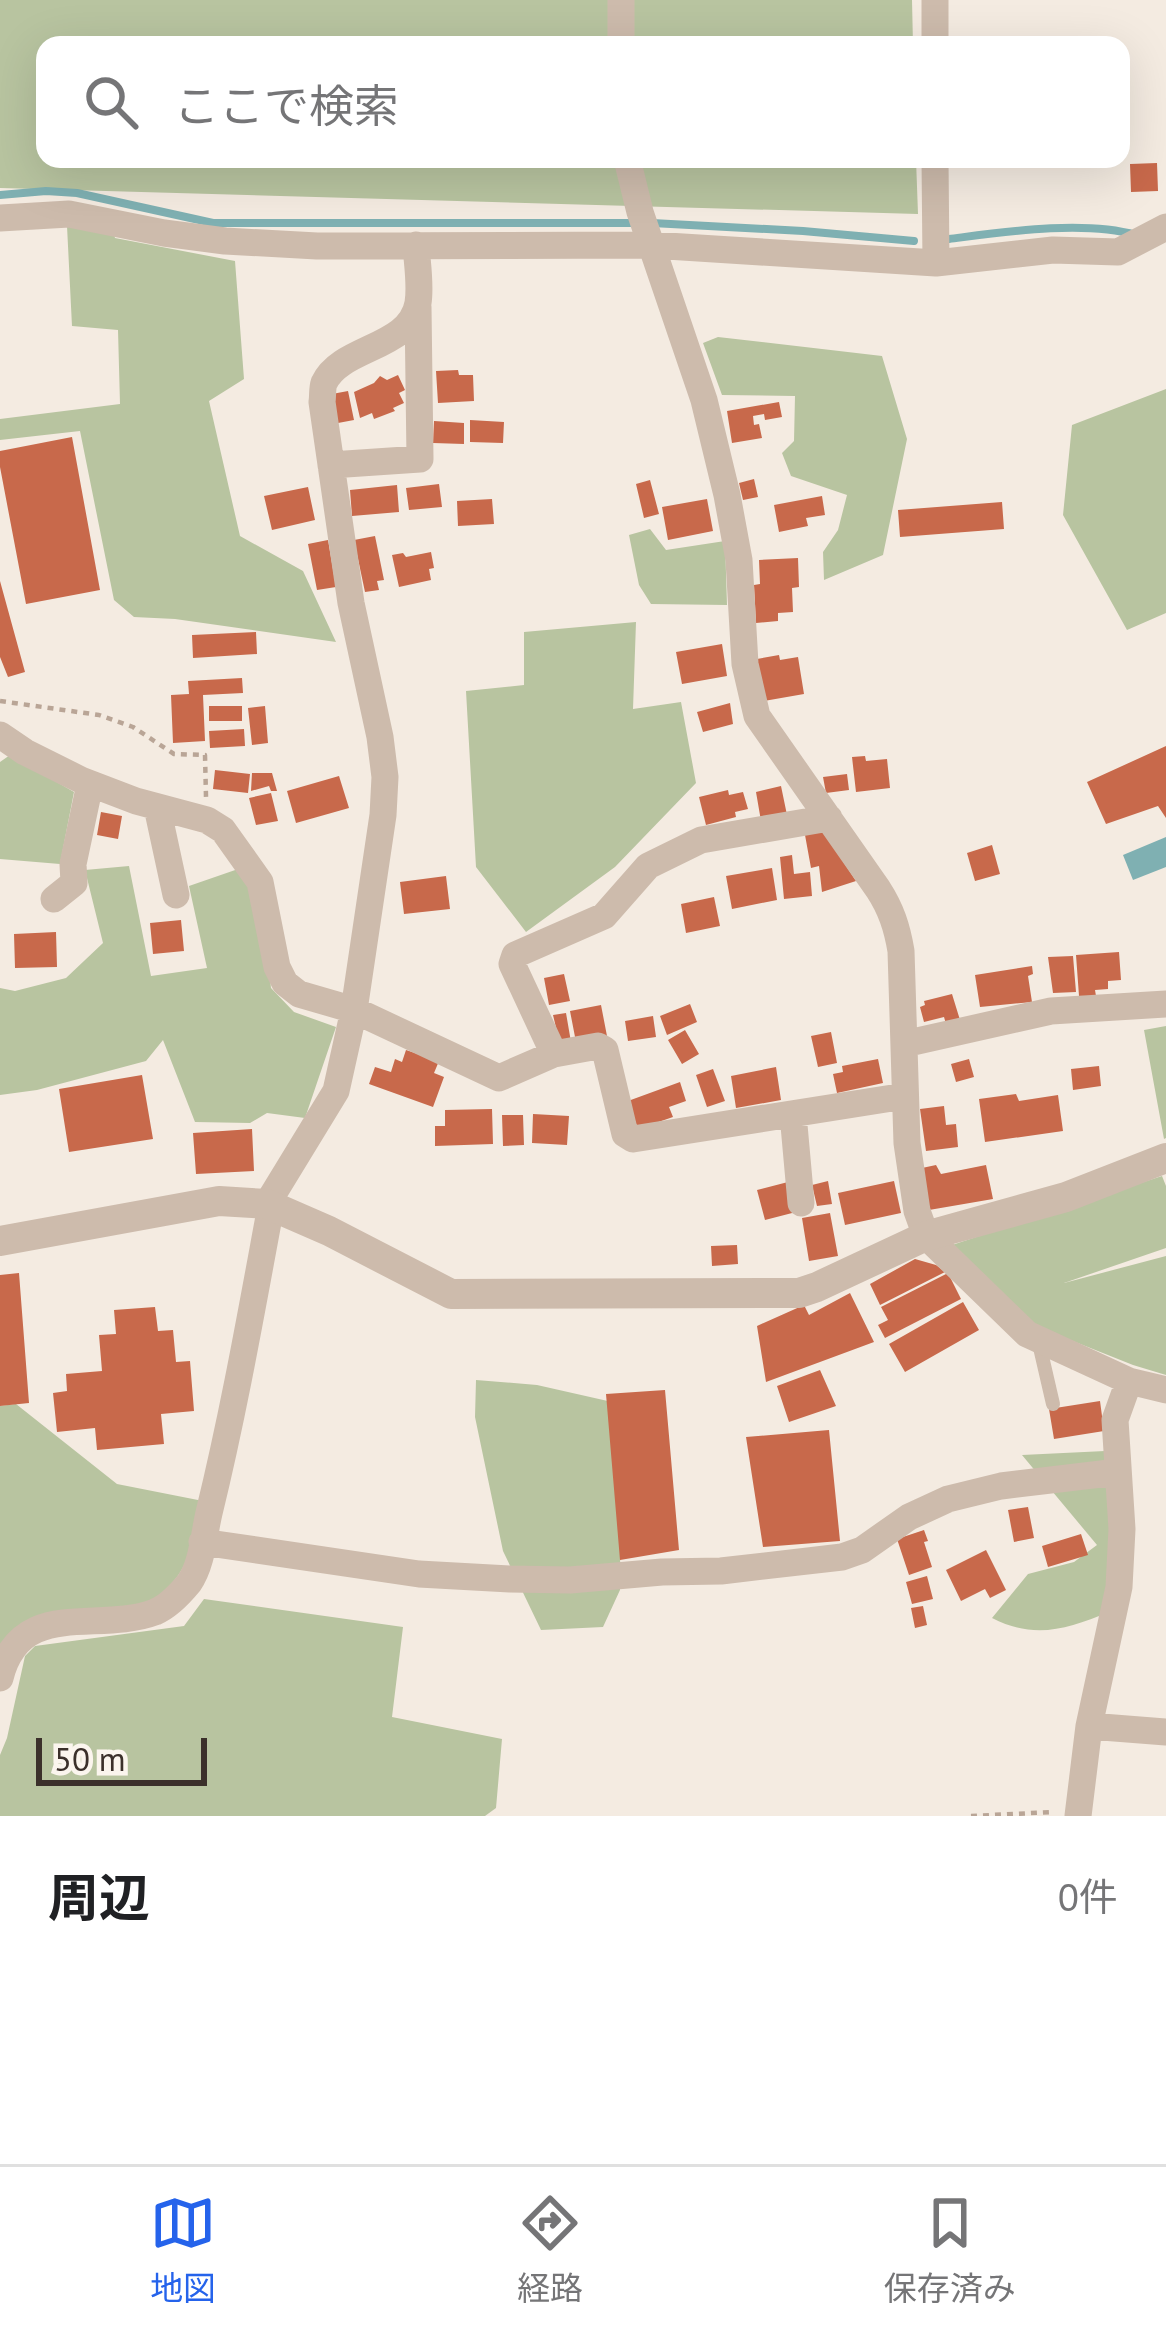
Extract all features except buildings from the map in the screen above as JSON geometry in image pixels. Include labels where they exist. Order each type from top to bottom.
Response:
[{"type":"street","points":[[621,0],[621,36]]},
{"type":"street","points":[[934,0],[935,36]]},
{"type":"street","points":[[629,168],[699,381],[728,495],[739,560],[745,664],[757,716],[878,889],[897,926],[911,1184],[926,1236],[1027,1334],[1129,1381],[1166,1390]]},
{"type":"street","points":[[935,168],[936,262]]},
{"type":"street","points":[[0,218],[69,214],[225,241],[317,246],[514,247],[646,229],[936,262],[1053,250],[1118,252],[1150,235]]},
{"type":"street","points":[[331,465],[420,460],[416,245]]},
{"type":"street","points":[[0,1678],[13,1648],[27,1633],[50,1623],[133,1618],[159,1610],[194,1577],[222,1460],[269,1205],[335,1091],[354,1010],[383,815],[380,737],[351,603],[322,402],[324,382],[340,366],[402,331],[418,303]]},
{"type":"street","points":[[0,735],[90,784],[207,820],[223,830],[260,882],[277,967],[284,983],[299,994],[354,1010],[499,1078],[554,1054],[598,1046],[605,1050],[625,1134],[634,1139],[905,1096]]},
{"type":"street","points":[[54,899],[74,884],[90,784]]},
{"type":"street","points":[[157,807],[176,895]]},
{"type":"street","points":[[554,1054],[512,964],[515,955],[604,916],[648,866],[701,840],[829,818]]},
{"type":"street","points":[[904,1044],[1051,1011],[1166,1004]]},
{"type":"street","points":[[793,1114],[801,1204]]},
{"type":"street","points":[[0,1241],[219,1202],[269,1205],[452,1294],[799,1293],[926,1236],[1066,1198],[1166,1157]]},
{"type":"street","points":[[1078,1813],[1089,1726],[1119,1587],[1122,1529],[1115,1420],[1129,1381]]},
{"type":"street","points":[[202,1542],[419,1574],[570,1580],[721,1571],[842,1557],[862,1550],[909,1517],[948,1498],[1001,1486],[1118,1472]]},
{"type":"street","points":[[1089,1726],[1166,1732]]},
{"type":"lane","points":[[1038,1339],[1053,1404]]},
{"type":"path","points":[[0,701],[99,715],[133,727],[174,754],[205,755],[207,820]]},
{"type":"path","points":[[971,1816],[1078,1813]]},
{"type":"green space","points":[[0,0],[912,0],[913,36],[36,36],[36,168],[916,168],[918,214],[0,188]]},
{"type":"green space","points":[[67,226],[235,261],[244,379],[209,401],[240,536],[303,571],[336,642],[134,617],[114,600],[80,431],[0,440],[0,419],[120,404],[118,330],[72,326]]},
{"type":"green space","points":[[718,337],[882,356],[907,439],[883,555],[824,580],[823,552],[838,530],[847,495],[791,476],[782,453],[794,441],[795,396],[722,395],[703,343]]},
{"type":"green space","points":[[1166,389],[1166,613],[1127,630],[1063,515],[1072,425]]},
{"type":"green space","points":[[650,529],[666,550],[725,541],[727,605],[651,604],[639,585],[629,535]]},
{"type":"green space","points":[[636,622],[633,709],[681,702],[696,783],[615,867],[526,932],[476,867],[466,691],[524,685],[524,632]]},
{"type":"green space","points":[[10,755],[74,792],[60,864],[0,859],[0,762]]},
{"type":"green space","points":[[129,866],[151,976],[207,968],[189,886],[241,868],[260,882],[271,988],[294,1012],[336,1027],[305,1118],[267,1113],[250,1123],[195,1122],[163,1040],[146,1061],[0,1095],[0,988],[15,991],[66,978],[103,943],[85,870]]},
{"type":"green space","points":[[1166,1026],[1166,1138],[1164,1139],[1144,1030]]},
{"type":"green space","points":[[1162,1176],[1166,1248],[1064,1283],[1166,1256],[1166,1375],[1030,1324],[952,1245]]},
{"type":"green space","points":[[476,1380],[537,1385],[621,1404],[620,1590],[603,1627],[541,1630],[503,1551],[475,1417]]},
{"type":"green space","points":[[16,1404],[117,1484],[203,1501],[182,1570],[150,1603],[0,1646],[0,1406]]},
{"type":"green space","points":[[1105,1451],[1112,1554],[1109,1612],[1051,1630],[1023,1629],[992,1618],[1028,1574],[1074,1562],[1097,1545],[1022,1455]]},
{"type":"green space","points":[[204,1599],[403,1627],[392,1717],[502,1739],[496,1808],[485,1816],[0,1816],[0,1755],[25,1656],[35,1646],[184,1626]]},
{"type":"water","points":[[1166,837],[1166,867],[1133,880],[1123,855]]},
{"type":"waterway","points":[[0,195],[77,193],[213,223],[637,223]]},
{"type":"waterway","points":[[652,223],[914,241]]},
{"type":"waterway","points":[[949,239],[1068,228],[1136,235]]}]
